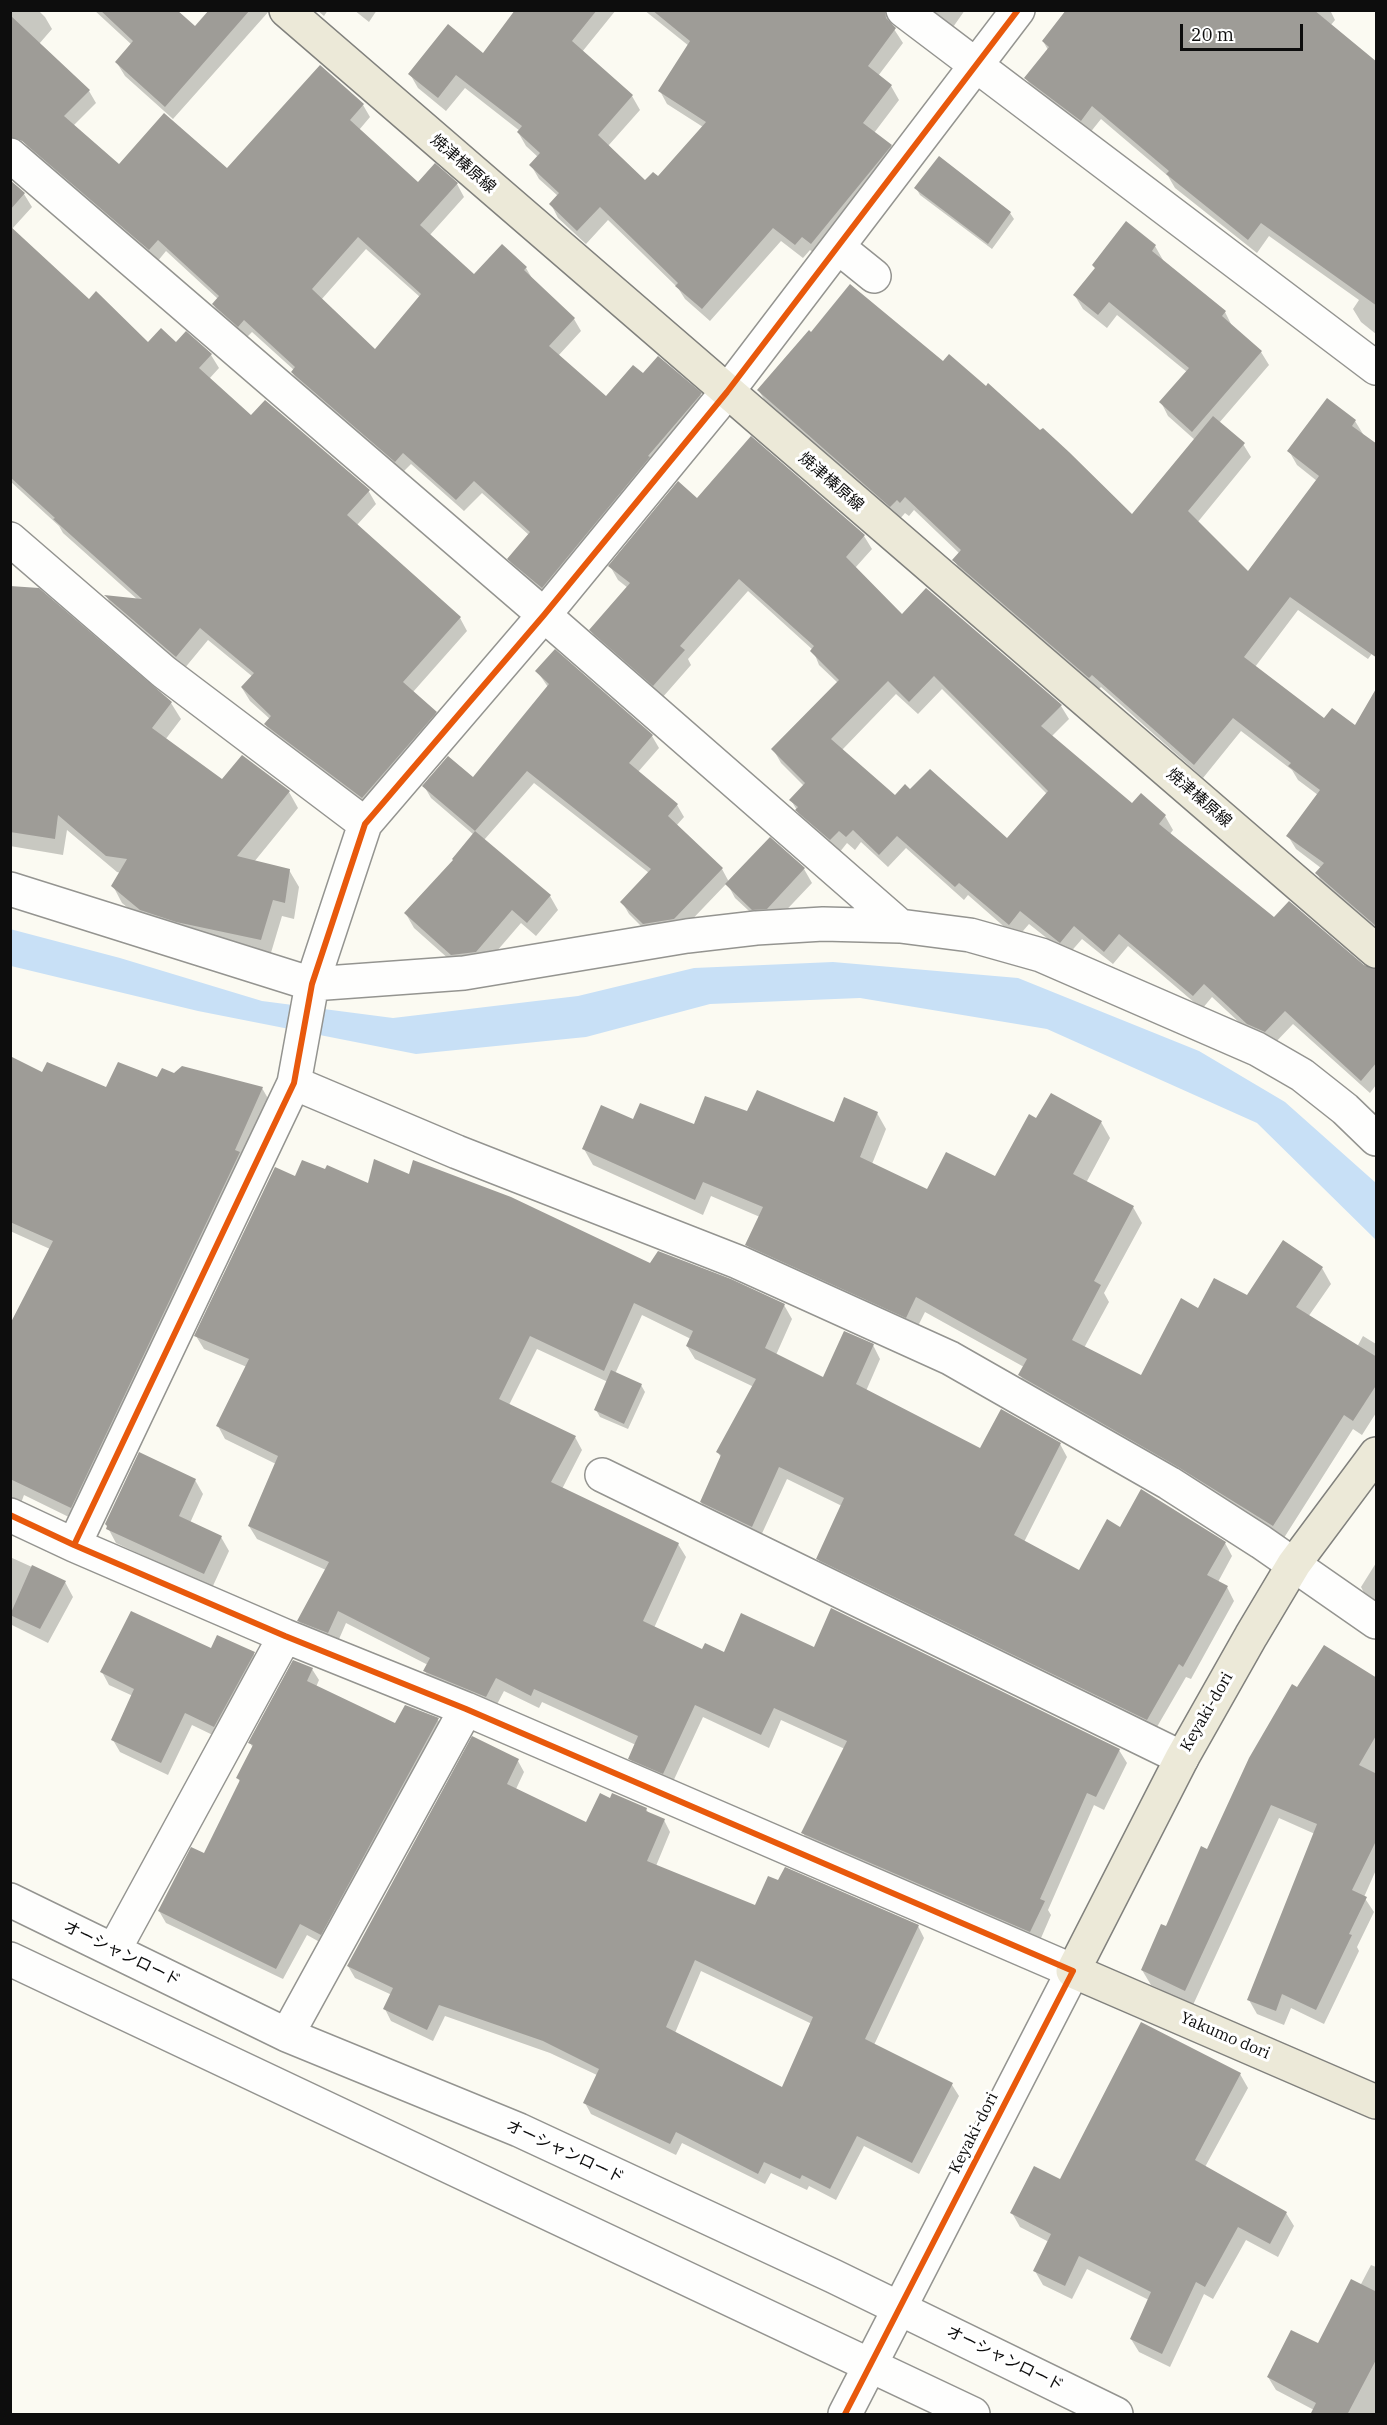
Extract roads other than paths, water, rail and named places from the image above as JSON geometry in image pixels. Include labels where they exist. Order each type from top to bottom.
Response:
[{"type":"main road","name":"焼津榛原線","points":[[286,10],[1377,951]]},
{"type":"main road","name":"Keyaki-dori","points":[[1073,1971],[1182,1758],[1294,1564],[1377,1454]]},
{"type":"main road","name":"Yakumo dori","points":[[1073,1971],[1377,2102]]},
{"type":"street","points":[[903,10],[1377,368]]},
{"type":"street","points":[[74,1545],[294,1083],[312,984],[365,825],[544,615],[727,392],[1018,10]]},
{"type":"street","points":[[10,155],[544,615],[900,926]]},
{"type":"street","points":[[838,247],[874,276]]},
{"type":"street","points":[[10,539],[164,672],[365,825]]},
{"type":"street","points":[[10,889],[312,984],[464,973],[687,936],[756,928],[823,924],[900,926],[970,935],[1041,955],[1257,1049],[1302,1075],[1345,1109],[1377,1139]]},
{"type":"street","points":[[294,1083],[458,1152],[738,1262],[950,1358],[1169,1483],[1294,1564],[1377,1622]]},
{"type":"street","points":[[602,1475],[1182,1758]]},
{"type":"street","points":[[10,1515],[285,1636],[465,1709],[1073,1971]]},
{"type":"street","points":[[114,1950],[285,1636]]},
{"type":"street","points":[[287,2035],[465,1709]]},
{"type":"street","name":"オーシャンロード","points":[[10,1900],[287,2035],[519,2130],[900,2307],[1116,2415]]},
{"type":"street","points":[[10,1959],[973,2415]]},
{"type":"street","name":"Keyaki-dori","points":[[845,2415],[1073,1971]]},
{"type":"water","points":[[10,929],[120,958],[262,1001],[393,1018],[578,996],[694,968],[833,962],[1018,978],[1199,1051],[1285,1102],[1376,1183],[1376,1240],[1257,1123],[1047,1029],[860,998],[710,1004],[586,1037],[416,1054],[198,1011],[11,966]]}]
